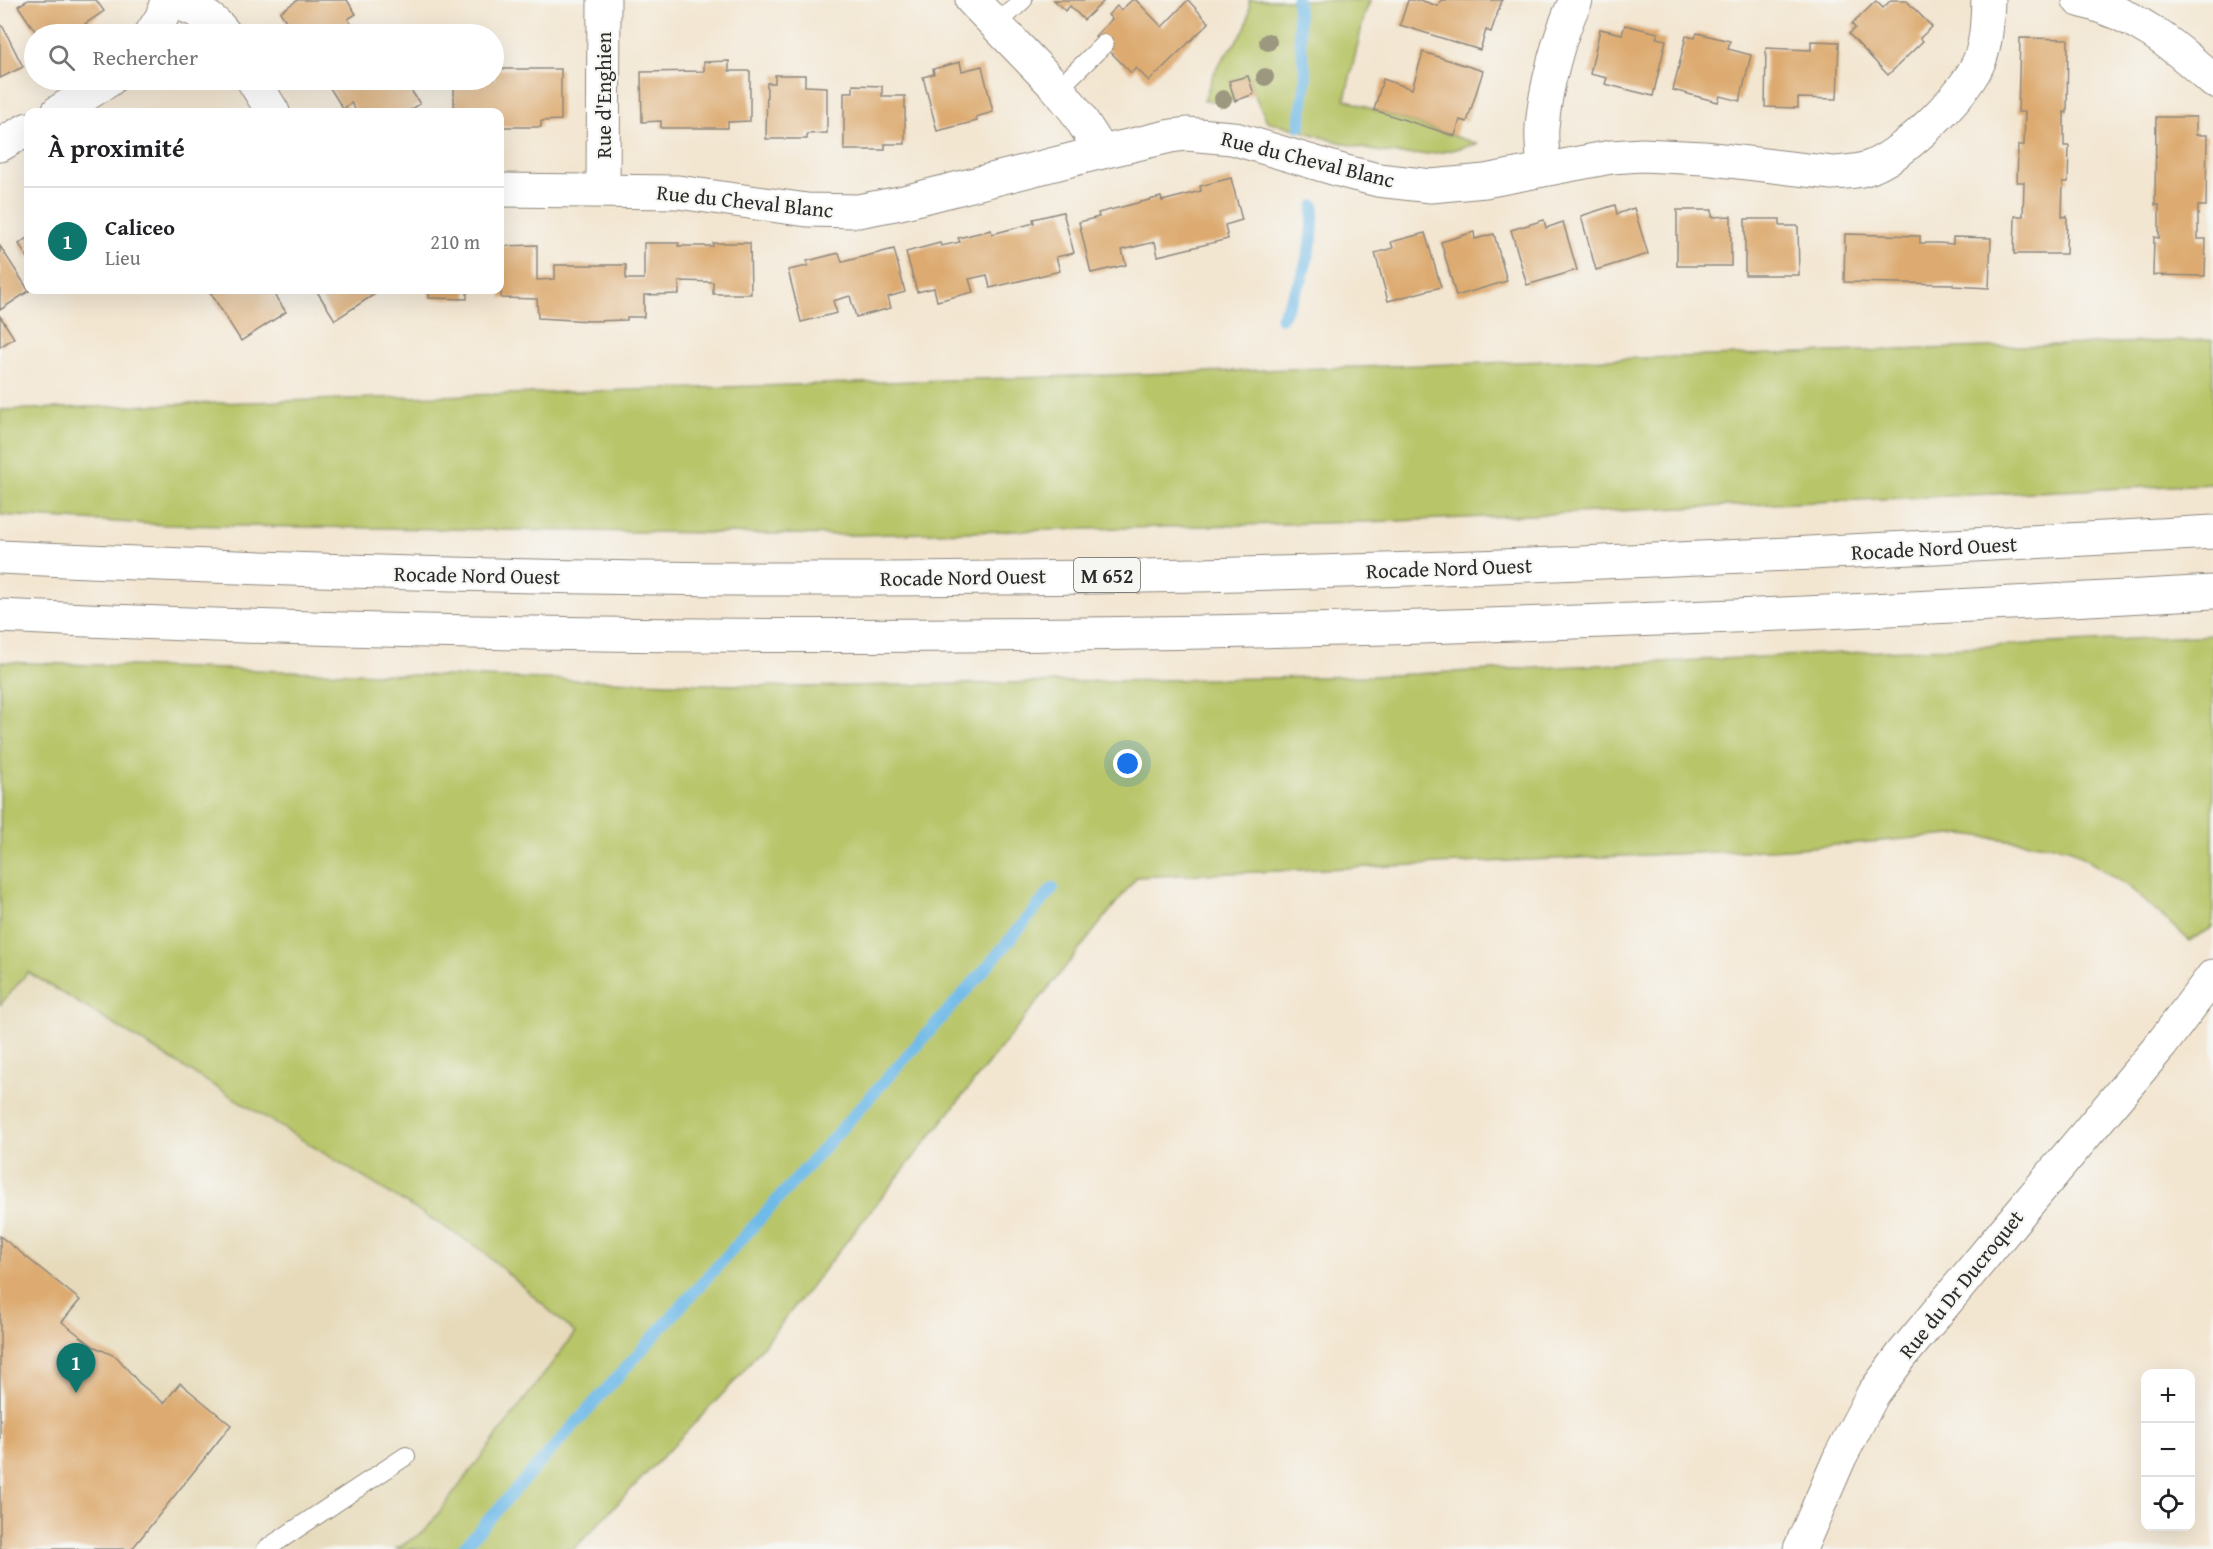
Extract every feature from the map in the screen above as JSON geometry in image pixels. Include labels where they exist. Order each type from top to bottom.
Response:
[{"type":"main road","points":[[157,24],[169,0],[207,15],[218,24]]},
{"type":"main road","name":"Rue d'Enghien","points":[[603,190],[604,0]]},
{"type":"main road","points":[[972,0],[1058,89],[1075,110],[1102,152]]},
{"type":"main road","points":[[1544,169],[1542,128],[1545,103],[1565,26],[1576,0]]},
{"type":"main road","name":"Rue du Cheval Blanc","points":[[504,190],[696,193],[807,210],[858,211],[900,204],[1171,136],[1200,134],[1248,141],[1337,170],[1402,183],[1431,186],[1485,181],[1611,157],[1642,155],[1704,158],[1832,173],[1852,172],[1872,167],[1906,146],[1931,123],[1970,80],[1985,43],[1988,0]]},
{"type":"main road","points":[[2079,0],[2112,10],[2148,28],[2186,56],[2213,81]]},
{"type":"main road","points":[[64,108],[93,90]]},
{"type":"main road","points":[[259,90],[270,108]]},
{"type":"main road","points":[[0,146],[24,131]]},
{"type":"main road","name":"Rocade Nord Ouest","points":[[0,557],[238,568],[543,577],[770,579],[965,577],[1599,564],[2213,532]]},
{"type":"main road","points":[[0,616],[511,633],[1033,635],[1490,625],[1753,615],[2213,592]]},
{"type":"main road","points":[[2161,1045],[2213,976]]},
{"type":"main road","points":[[2161,1045],[2213,997]]},
{"type":"main road","name":"Rue du Dr Ducroquet","points":[[1800,1549],[1839,1456],[1873,1394],[1902,1355],[2161,1045]]},
{"type":"lane","points":[[996,25],[1023,0]]},
{"type":"lane","points":[[1058,89],[1104,44]]},
{"type":"lane","points":[[266,1549],[406,1456]]},
{"type":"shaded area","points":[[28,971],[479,1248],[575,1333],[425,1531],[396,1549],[0,1549],[0,1006]]},
{"type":"green space","points":[[1249,0],[1371,0],[1365,13],[1345,99],[1478,144],[1442,152],[1398,154],[1353,146],[1267,121],[1248,76],[1230,81],[1235,101],[1204,101],[1218,66],[1248,21]]},
{"type":"green space","points":[[2213,340],[2213,484],[1397,521],[856,535],[167,525],[0,515],[0,410]]},
{"type":"green space","points":[[2213,635],[2213,927],[2190,941],[2129,887],[2069,848],[1963,834],[1788,849],[1137,877],[736,1380],[574,1549],[396,1549],[425,1531],[575,1333],[479,1248],[28,972],[0,1005],[0,662],[801,687],[1371,676]]},
{"type":"building","points":[[28,0],[96,0],[104,11],[85,24],[30,24],[18,6]]},
{"type":"building","points":[[298,0],[347,0],[356,14],[348,19],[351,24],[288,24],[280,12]]},
{"type":"building","points":[[1054,0],[1105,0],[1084,20],[1070,6],[1065,11]]},
{"type":"building","points":[[1132,0],[1136,0],[1162,27],[1188,0],[1209,23],[1149,81],[1136,68],[1131,73],[1095,36],[1112,19],[1108,15],[1117,6],[1121,10]]},
{"type":"building","points":[[1408,0],[1420,0],[1438,6],[1441,0],[1502,0],[1491,32],[1486,30],[1480,50],[1400,25]]},
{"type":"building","points":[[1891,0],[1906,0],[1932,27],[1920,38],[1923,41],[1888,75],[1849,34],[1855,28],[1852,24],[1876,1],[1883,8]]},
{"type":"building","points":[[0,25],[23,67],[0,78]]},
{"type":"building","points":[[1625,25],[1658,33],[1656,38],[1666,40],[1653,96],[1605,84],[1607,78],[1590,74],[1600,29],[1622,34]]},
{"type":"building","points":[[1697,33],[1730,41],[1728,49],[1751,55],[1740,101],[1720,96],[1718,102],[1673,90],[1686,36],[1695,38]]},
{"type":"building","points":[[2020,38],[2068,39],[2064,146],[2069,146],[2068,182],[2063,182],[2062,217],[2067,216],[2066,254],[2014,254],[2015,216],[2023,216],[2024,182],[2017,182],[2018,145],[2024,145],[2025,112],[2018,112]]},
{"type":"building","points":[[1811,41],[1839,42],[1837,99],[1798,98],[1798,108],[1765,107],[1766,48],[1811,50]]},
{"type":"building","points":[[1423,52],[1483,71],[1467,122],[1460,120],[1455,136],[1374,110],[1383,79],[1412,89]]},
{"type":"building","points":[[729,61],[729,71],[750,71],[750,121],[728,122],[728,128],[661,128],[661,121],[642,122],[641,72],[704,71],[704,62]]},
{"type":"building","points":[[960,62],[962,71],[982,66],[993,112],[976,117],[977,121],[937,131],[923,77],[934,74],[933,69]]},
{"type":"building","points":[[504,69],[561,69],[561,120],[541,121],[541,127],[504,127],[504,108],[454,108],[454,90],[504,90]]},
{"type":"building","points":[[775,75],[805,75],[805,86],[827,87],[827,133],[807,134],[807,139],[766,139],[767,83],[775,83]]},
{"type":"building","points":[[1248,76],[1254,94],[1235,101],[1229,81]]},
{"type":"building","points":[[853,85],[882,86],[882,96],[905,96],[905,144],[885,144],[885,150],[844,150],[844,92],[853,92]]},
{"type":"building","points":[[331,90],[411,90],[420,104],[414,108],[354,108],[351,103],[342,108]]},
{"type":"building","points":[[2156,117],[2196,117],[2196,135],[2207,135],[2206,206],[2198,206],[2198,239],[2206,239],[2205,276],[2153,275],[2154,237],[2159,238],[2159,205],[2155,205]]},
{"type":"building","points":[[1231,178],[1242,220],[1225,225],[1228,239],[1158,256],[1155,242],[1138,246],[1122,250],[1126,265],[1091,273],[1079,222],[1099,217],[1098,213],[1161,197],[1162,201],[1201,191],[1200,186]]},
{"type":"building","points":[[1615,205],[1617,214],[1634,208],[1648,254],[1596,270],[1581,216]]},
{"type":"building","points":[[1677,210],[1712,210],[1712,217],[1731,216],[1731,266],[1677,266]]},
{"type":"building","points":[[1063,212],[1074,253],[1056,257],[1060,271],[990,288],[987,275],[969,279],[973,292],[937,301],[934,288],[917,292],[906,252],[940,243],[941,246],[960,242],[958,238],[991,230],[992,234],[1034,223],[1033,219]]},
{"type":"building","points":[[1745,219],[1780,219],[1780,226],[1798,226],[1799,275],[1745,275]]},
{"type":"building","points":[[1544,220],[1546,228],[1563,222],[1577,270],[1527,285],[1511,230]]},
{"type":"building","points":[[1474,232],[1475,239],[1494,234],[1507,281],[1456,296],[1441,242]]},
{"type":"building","points":[[1425,233],[1441,287],[1388,301],[1375,253],[1393,248],[1391,242]]},
{"type":"building","points":[[1845,234],[1920,236],[1920,243],[1953,244],[1953,237],[1991,238],[1989,288],[1953,286],[1953,284],[1844,282]]},
{"type":"building","points":[[24,240],[24,252],[19,244]]},
{"type":"building","points":[[644,243],[713,246],[713,243],[750,243],[751,294],[713,294],[713,282],[679,281],[679,294],[644,295],[644,317],[591,321],[538,318],[537,299],[501,298],[501,294],[504,294],[504,246],[537,245],[537,280],[555,279],[555,265],[626,265],[626,279],[644,279]]},
{"type":"building","points":[[0,246],[24,283],[24,294],[0,310]]},
{"type":"building","points":[[894,249],[905,292],[888,297],[891,308],[856,317],[850,296],[833,301],[837,313],[801,322],[788,270],[808,266],[807,261],[839,253],[842,262]]},
{"type":"building","points":[[211,294],[274,294],[286,312],[241,341]]},
{"type":"building","points":[[319,294],[375,294],[335,320]]},
{"type":"building","points":[[429,294],[467,294],[467,299],[429,298]]},
{"type":"building","points":[[0,316],[14,338],[0,347]]},
{"type":"building","points":[[0,1236],[80,1300],[62,1322],[93,1346],[117,1357],[139,1383],[164,1403],[180,1383],[231,1425],[132,1549],[0,1549]]},
{"type":"waterway","points":[[1297,0],[1306,77],[1300,126]]},
{"type":"waterway","points":[[1281,318],[1302,279],[1312,238],[1314,206]]},
{"type":"waterway","points":[[462,1549],[981,974],[1053,888]]},
{"type":"place","name":"Caliceo","points":[[76,1393]]}]
